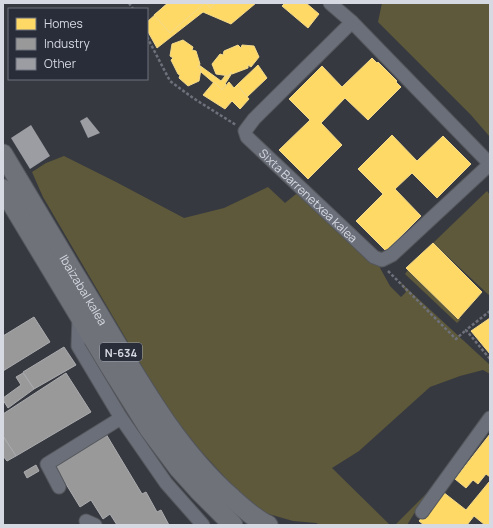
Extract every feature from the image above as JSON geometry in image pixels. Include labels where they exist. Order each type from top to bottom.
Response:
[{"type":"highway","name":"Ibaizabal kalea","points":[[3,154],[124,356],[177,438],[221,489],[246,511],[268,525]]},
{"type":"highway","name":"Ibaizabal kalea","points":[[3,189],[133,405],[163,449],[198,490],[233,525]]},
{"type":"street","points":[[330,3],[352,22],[490,164],[392,255],[382,260],[374,258]]},
{"type":"street","points":[[246,131],[254,119],[352,22]]},
{"type":"street","name":"Sixta Barrenetxea kalea","points":[[246,131],[247,138],[374,258]]},
{"type":"street","points":[[79,316],[78,346],[121,418],[166,483],[202,525]]},
{"type":"street","points":[[59,486],[47,464],[121,418]]},
{"type":"street","points":[[422,512],[490,418]]},
{"type":"path","points":[[148,39],[170,82],[246,131]]},
{"type":"path","points":[[374,258],[456,339],[490,312]]},
{"type":"path","points":[[466,330],[490,359]]},
{"type":"shaded area","points":[[382,3],[490,3],[490,137],[471,115],[378,22]]},
{"type":"shaded area","points":[[64,156],[184,218],[224,208],[268,187],[285,203],[296,194],[303,196],[379,266],[390,286],[401,297],[406,292],[400,282],[490,365],[490,374],[483,370],[460,376],[430,387],[359,451],[332,468],[389,524],[396,524],[427,493],[407,525],[320,525],[316,523],[293,521],[265,513],[241,495],[200,450],[176,420],[146,373],[43,197],[32,172],[46,163]]},
{"type":"shaded area","points":[[487,191],[490,195],[490,296],[433,243]]},
{"type":"shaded area","points":[[408,270],[461,319],[457,323],[405,274]]},
{"type":"building: Homes","points":[[168,3],[256,3],[231,24],[203,12],[157,48],[148,32],[148,21]]},
{"type":"building: Homes","points":[[168,3],[205,3],[170,33],[154,15]]},
{"type":"building: Homes","points":[[206,3],[216,3],[210,8]]},
{"type":"building: Homes","points":[[285,3],[306,3],[319,14],[308,28],[282,6]]},
{"type":"building: Homes","points":[[183,40],[193,47],[192,50],[196,51],[200,64],[198,67],[201,69],[199,81],[188,86],[179,78],[180,75],[178,74],[171,60],[173,58],[170,56],[172,44]]},
{"type":"building: Homes","points":[[238,45],[241,48],[242,45],[254,46],[259,57],[251,67],[248,65],[248,68],[232,74],[231,72],[229,76],[216,74],[212,64],[220,54],[223,55],[224,51]]},
{"type":"building: Homes","points":[[372,58],[397,81],[396,82],[401,87],[368,120],[345,98],[321,123],[342,145],[308,179],[279,150],[310,120],[289,99],[322,66],[342,87]]},
{"type":"building: Homes","points":[[199,65],[221,81],[225,76],[229,76],[231,72],[232,73],[222,90],[201,72],[201,69],[198,67]]},
{"type":"building: Homes","points":[[258,65],[267,78],[247,97],[237,85]]},
{"type":"building: Homes","points":[[214,82],[222,90],[229,82],[234,88],[237,85],[249,99],[240,109],[232,101],[225,109],[203,95]]},
{"type":"building: Homes","points":[[392,135],[417,161],[443,136],[471,164],[437,198],[412,173],[395,189],[421,216],[386,251],[356,221],[383,194],[358,169]]},
{"type":"building: Homes","points":[[433,243],[482,292],[458,319],[406,268]]},
{"type":"building: Homes","points":[[490,318],[490,354],[471,331]]},
{"type":"building: Homes","points":[[490,434],[490,477],[486,474],[478,484],[473,480],[466,488],[455,479]]},
{"type":"building: Homes","points":[[489,482],[490,525],[485,525],[474,516],[467,525],[424,525],[419,521],[443,492],[466,510]]},
{"type":"building: Industry","points":[[34,317],[50,342],[3,371],[3,336]]},
{"type":"building: Industry","points":[[64,347],[76,365],[34,389],[23,372]]},
{"type":"building: Industry","points":[[23,373],[34,389],[8,408],[3,398],[21,385],[16,377]]},
{"type":"building: Industry","points":[[66,373],[91,412],[16,456],[3,436],[3,414]]},
{"type":"building: Industry","points":[[106,434],[142,494],[146,492],[157,512],[161,510],[169,525],[117,525],[110,514],[103,519],[91,500],[80,507],[55,466]]},
{"type":"building: Industry","points":[[3,436],[16,456],[7,461],[3,456]]},
{"type":"building: Industry","points":[[36,465],[39,471],[27,478],[24,472]]},
{"type":"building: Other","points":[[87,117],[100,133],[88,138],[80,121]]},
{"type":"building: Other","points":[[31,125],[50,156],[30,169],[11,138]]}]
